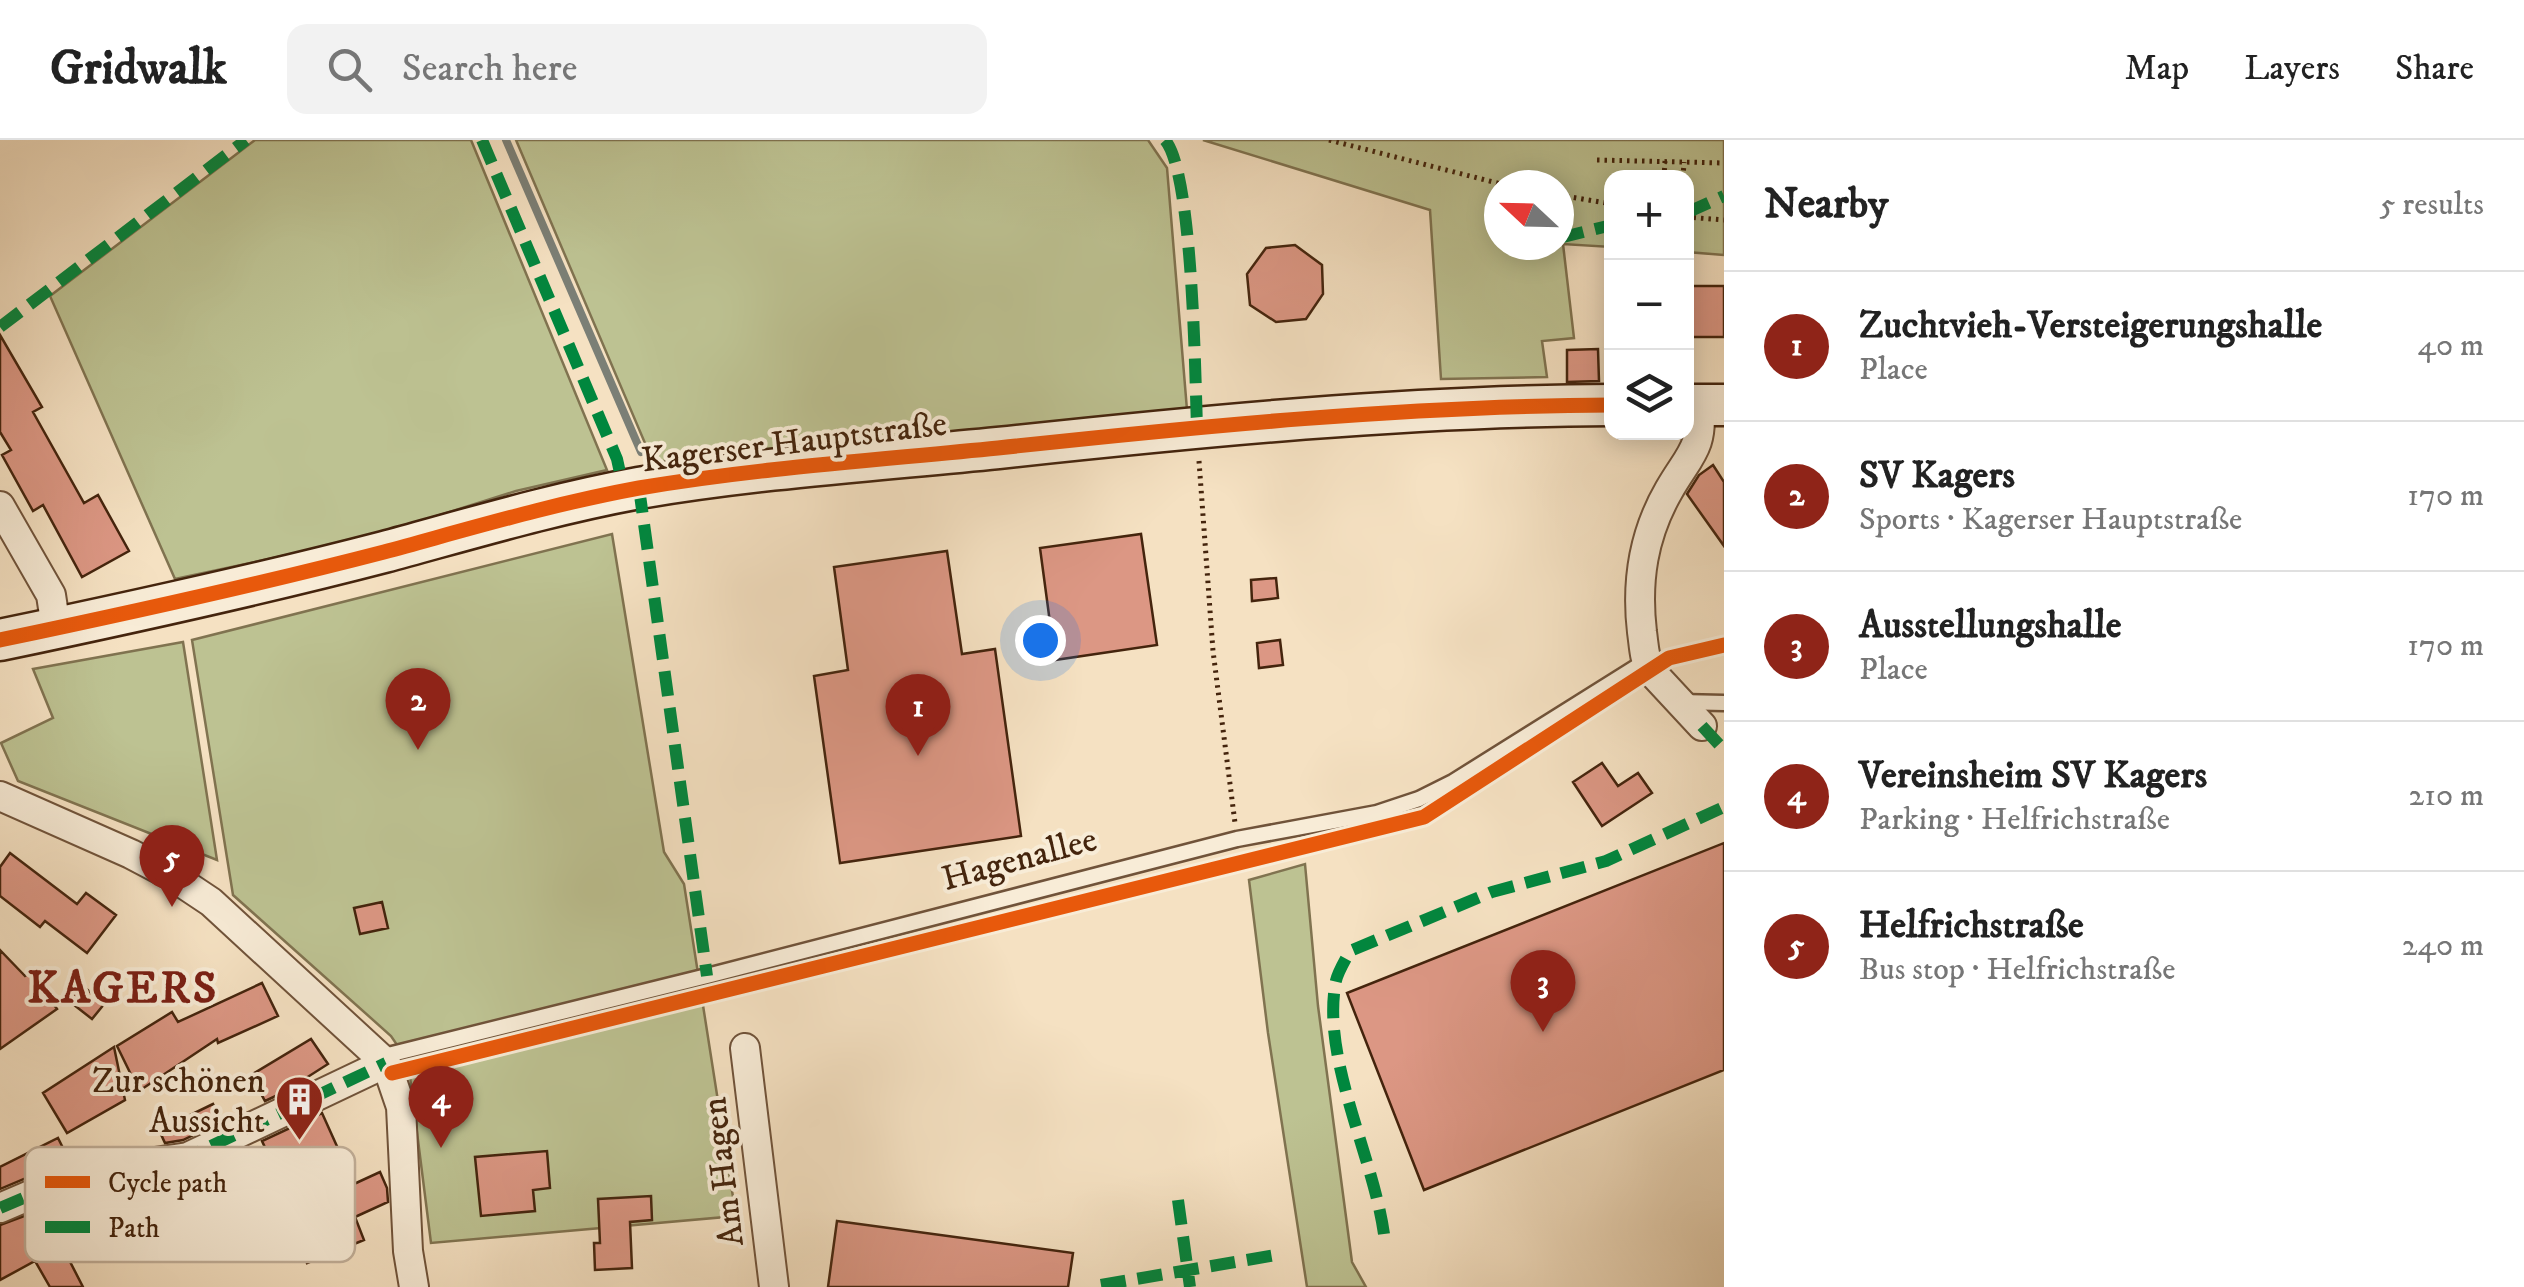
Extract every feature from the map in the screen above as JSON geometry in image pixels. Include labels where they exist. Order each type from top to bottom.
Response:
[{"type":"street","name":"Kagerser Hauptstraße","points":[[0,640],[176,603],[538,509],[640,488],[750,472],[1197,427],[1522,405],[1604,405]]},
{"type":"street","points":[[1702,726],[1650,670],[1639,602],[1649,530],[1668,490],[1694,451],[1702,430],[1703,405]]},
{"type":"street","points":[[0,506],[51,595],[56,628]]},
{"type":"street","points":[[0,796],[131,854],[197,892],[383,1060],[401,1107],[408,1251],[414,1287]]},
{"type":"street","name":"Am Hagen","points":[[744,1048],[774,1287]]},
{"type":"street","name":"Hagenallee","points":[[208,1147],[383,1060]]},
{"type":"street","name":"Hagenallee","points":[[0,1208],[25,1197]]},
{"type":"lane","name":"Hagenallee","points":[[383,1060],[1237,840],[1377,813],[1453,782],[1646,661]]},
{"type":"lane","points":[[1678,702],[1724,702]]},
{"type":"path","points":[[1329,140],[1484,179]]},
{"type":"path","points":[[1597,160],[1724,162]]},
{"type":"path","points":[[1665,170],[1666,161]]},
{"type":"path","points":[[1684,162],[1684,170]]},
{"type":"path","points":[[1574,198],[1604,203]]},
{"type":"path","points":[[1694,218],[1724,220]]},
{"type":"path","points":[[1197,427],[1213,652],[1237,840]]},
{"type":"green space","points":[[255,140],[471,140],[607,470],[516,491],[367,538],[175,579],[50,296]]},
{"type":"green space","points":[[516,140],[1148,140],[1167,168],[1187,410],[653,462]]},
{"type":"green space","points":[[1203,140],[1724,140],[1724,255],[1694,253],[1694,170],[1604,170],[1604,247],[1574,245],[1574,170],[1484,170],[1484,260],[1565,260],[1574,338],[1542,341],[1547,377],[1441,379],[1430,210]]},
{"type":"green space","points":[[612,534],[664,852],[684,884],[736,1216],[431,1243],[408,1061],[391,1036],[233,895],[192,640]]},
{"type":"green space","points":[[183,642],[217,860],[18,781],[1,743],[53,718],[33,669]]},
{"type":"green space","points":[[1305,864],[1318,1006],[1352,1262],[1366,1287],[1307,1287],[1268,1033],[1249,880]]},
{"type":"building","points":[[1295,245],[1322,265],[1323,294],[1306,319],[1276,322],[1250,305],[1247,274],[1266,248]]},
{"type":"building","points":[[1694,286],[1724,286],[1724,337],[1694,337]]},
{"type":"building","points":[[0,335],[42,407],[33,412],[84,503],[98,495],[129,551],[82,577],[43,505],[33,511],[2,455],[11,450],[0,432]]},
{"type":"building","points":[[1598,349],[1599,381],[1567,382],[1567,350]]},
{"type":"building","points":[[1713,465],[1724,482],[1724,546],[1687,494],[1699,475]]},
{"type":"building","points":[[1141,534],[1157,645],[1055,660],[1040,548]]},
{"type":"building","points":[[947,551],[962,654],[995,649],[1021,836],[840,863],[814,676],[848,670],[834,567]]},
{"type":"building","points":[[1276,578],[1278,598],[1252,601],[1251,580]]},
{"type":"building","points":[[1280,640],[1283,665],[1259,668],[1257,643]]},
{"type":"building","points":[[1602,763],[1618,786],[1638,773],[1652,793],[1602,826],[1573,782]]},
{"type":"building","points":[[1724,843],[1724,1070],[1424,1190],[1347,993]]},
{"type":"building","points":[[10,853],[77,904],[86,893],[116,915],[87,953],[45,921],[40,927],[0,896],[0,867]]},
{"type":"building","points":[[382,902],[388,928],[360,934],[354,908]]},
{"type":"building","points":[[0,950],[25,976],[31,972],[57,1009],[0,1049]]},
{"type":"building","points":[[262,983],[278,1016],[218,1043],[217,1039],[139,1091],[117,1046],[172,1012],[178,1022]]},
{"type":"building","points":[[81,985],[105,1003],[92,1019],[69,1001]]},
{"type":"building","points":[[311,1039],[328,1064],[306,1078],[308,1081],[265,1101],[251,1075]]},
{"type":"building","points":[[114,1047],[125,1100],[67,1133],[43,1093]]},
{"type":"building","points":[[213,1104],[222,1121],[183,1140],[165,1143],[159,1130]]},
{"type":"building","points":[[322,1113],[337,1147],[265,1147],[262,1141]]},
{"type":"building","points":[[58,1138],[62,1147],[40,1147]]},
{"type":"building","points":[[547,1151],[550,1188],[533,1190],[535,1211],[481,1216],[475,1157]]},
{"type":"building","points":[[25,1154],[25,1178],[0,1189],[0,1167]]},
{"type":"building","points":[[380,1172],[388,1202],[355,1217],[355,1184]]},
{"type":"building","points":[[651,1196],[652,1220],[630,1222],[632,1268],[595,1270],[594,1243],[600,1243],[598,1199]]},
{"type":"building","points":[[25,1216],[25,1262],[33,1262],[0,1280],[0,1225]]},
{"type":"building","points":[[355,1217],[364,1240],[355,1244]]},
{"type":"building","points":[[837,1221],[1073,1253],[1068,1287],[828,1287]]},
{"type":"building","points":[[36,1262],[70,1262],[83,1287],[50,1287]]},
{"type":"waterway","points":[[506,140],[641,452]]},
{"type":"marked path","points":[[0,327],[246,140]]},
{"type":"marked path","points":[[482,140],[617,459],[624,491]]},
{"type":"marked path","points":[[1165,140],[1182,191],[1187,231],[1197,427]]},
{"type":"marked path","points":[[1694,209],[1724,196]]},
{"type":"marked path","points":[[1574,234],[1604,227]]},
{"type":"marked path","points":[[639,488],[707,976]]},
{"type":"marked path","points":[[1702,726],[1724,750]]},
{"type":"marked path","points":[[1384,1234],[1336,1046],[1335,986],[1350,951],[1492,892],[1606,861],[1724,807]]},
{"type":"marked path","points":[[209,1147],[386,1063]]},
{"type":"marked path","points":[[0,1208],[25,1197]]},
{"type":"marked path","points":[[1178,1200],[1190,1287]]},
{"type":"marked path","points":[[1101,1285],[1276,1255]]},
{"type":"cycle path","points":[[0,640],[289,576],[574,502],[683,481],[1304,419],[1604,405]]},
{"type":"cycle path","points":[[392,1073],[1424,817],[1669,658],[1724,645]]},
{"type":"place","name":"SV Kagers","points":[[418,750]]},
{"type":"place","name":"Zuchtvieh-Versteigerungshalle","points":[[918,756]]},
{"type":"place","name":"Helfrichstraße","points":[[172,907]]},
{"type":"place","name":"Ausstellungshalle","points":[[1543,1032]]},
{"type":"place","name":"Zur schönen Aussicht","points":[[300,1142]]},
{"type":"place","name":"Vereinsheim SV Kagers","points":[[441,1148]]},
{"type":"district","name":"KAGERS","points":[[123,986]]}]
